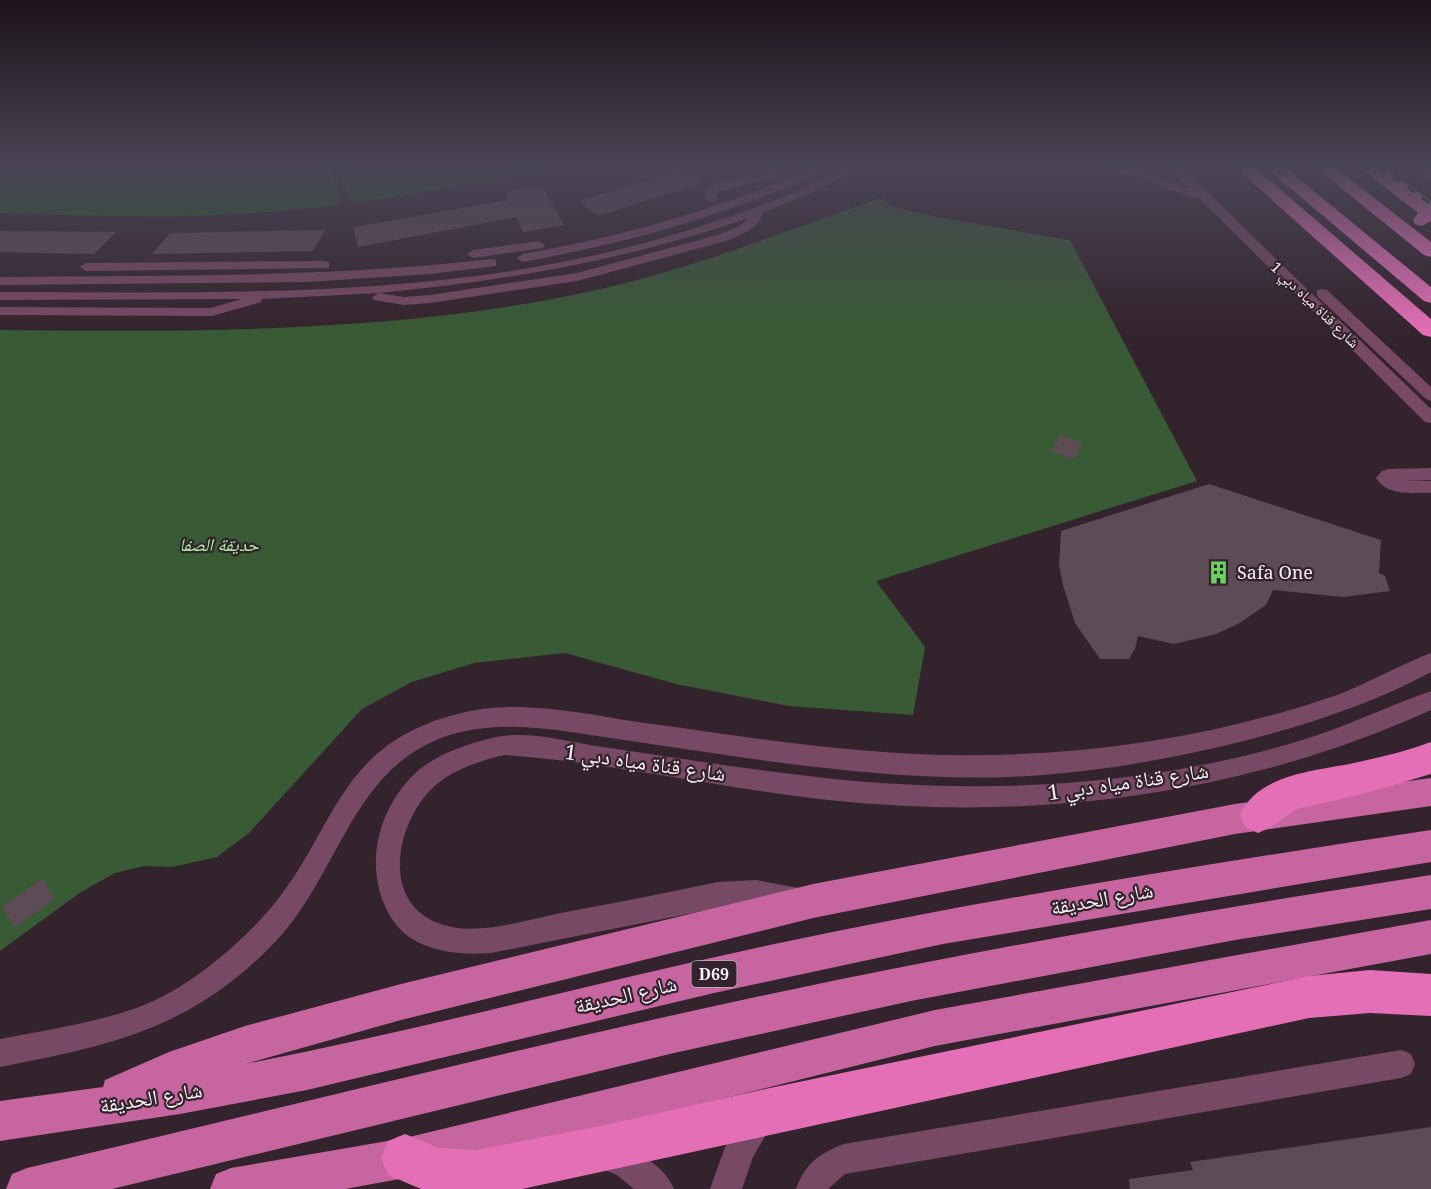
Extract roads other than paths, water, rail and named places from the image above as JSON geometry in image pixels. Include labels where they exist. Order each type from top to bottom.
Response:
[{"type":"highway","points":[[1306,221],[1431,330]]},
{"type":"highway","points":[[1339,221],[1431,297]]},
{"type":"highway","points":[[1393,221],[1431,251]]},
{"type":"highway","points":[[1329,242],[1372,292],[1431,349]]},
{"type":"highway","points":[[1258,815],[1272,802],[1291,794],[1393,770],[1431,758]]},
{"type":"highway","points":[[405,1158],[438,1172],[476,1174],[596,1151],[765,1112],[1310,997],[1348,990],[1391,990],[1431,995]]},
{"type":"main road","points":[[91,1107],[169,1071],[245,1045],[401,1002],[813,902],[1258,815],[1431,792]]},
{"type":"main road","name":"شارع الحديقة","points":[[0,1121],[238,1084],[320,1067],[667,984],[892,937],[1220,879],[1431,846]]},
{"type":"main road","points":[[27,1189],[347,1115],[674,1034],[911,983],[1211,927],[1431,892]]},
{"type":"main road","points":[[231,1189],[405,1158],[935,1028],[1431,937]]},
{"type":"street","points":[[0,269],[332,264],[464,254],[571,238],[632,221]]},
{"type":"street","points":[[0,281],[217,281],[356,276],[517,259],[614,240],[673,221]]},
{"type":"street","points":[[0,296],[359,291],[482,278],[558,266],[627,250],[726,221]]},
{"type":"street","points":[[359,291],[392,300],[417,300],[577,277],[667,255],[729,236],[744,229],[751,221]]},
{"type":"street","name":"شارع قناة مياه دبي 1","points":[[1230,221],[1431,418]]},
{"type":"street","name":"شارع قناة مياه دبي 1","points":[[1241,221],[1431,396]]},
{"type":"street","points":[[482,278],[511,268],[598,251],[622,242],[614,240]]},
{"type":"street","points":[[464,254],[484,259],[517,259]]},
{"type":"street","points":[[0,287],[46,287],[108,280]]},
{"type":"street","points":[[0,311],[212,312],[246,304],[265,294]]},
{"type":"street","points":[[100,296],[101,302],[110,311]]},
{"type":"street","points":[[1423,485],[1431,463]]},
{"type":"street","points":[[1423,485],[1431,474]]},
{"type":"street","name":"شارع قناة مياه دبي 1","points":[[0,1053],[110,1030],[162,1011],[206,984],[245,952],[279,917],[306,881],[351,800],[368,776],[396,752],[458,721],[491,715],[523,716],[831,758],[974,767],[1130,756],[1203,741],[1335,705],[1391,684],[1431,662]]},
{"type":"street","name":"شارع قناة مياه دبي 1","points":[[813,902],[775,895],[737,893],[491,940],[464,942],[439,938],[417,926],[398,907],[387,882],[386,854],[392,826],[406,800],[426,778],[459,758],[504,745],[860,792],[1001,797],[1138,785],[1225,769],[1361,730],[1431,700]]},
{"type":"street","points":[[812,1189],[814,1181],[827,1166],[844,1160],[1401,1064]]},
{"type":"street","points":[[726,1189],[741,1148],[765,1112]]},
{"type":"street","points":[[596,1151],[628,1164],[658,1189]]},
{"type":"place","name":"Safa One","points":[[1219,573]]},
{"type":"park label","name":"حديقة الصفا","points":[[219,545]]}]
